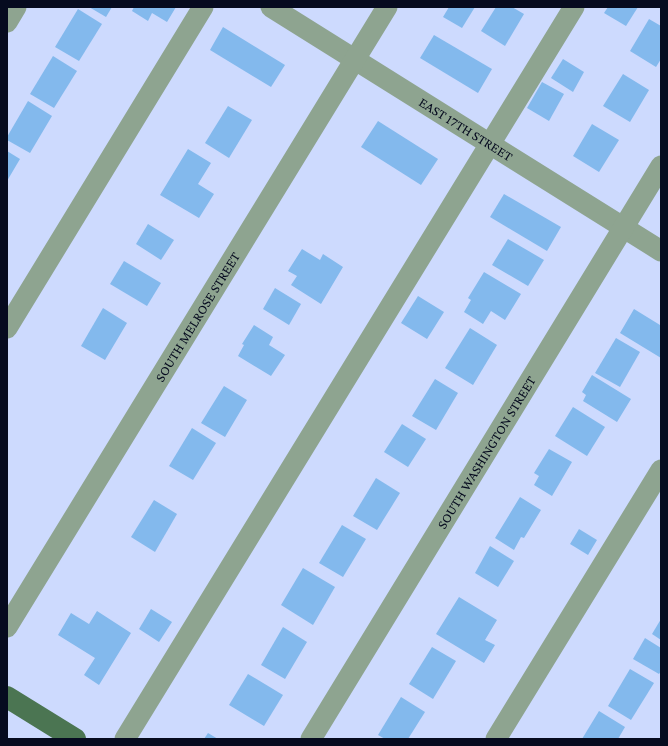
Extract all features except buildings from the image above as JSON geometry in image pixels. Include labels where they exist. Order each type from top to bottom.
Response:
[{"type":"main road","points":[[7,697],[75,739]]},
{"type":"street","points":[[7,22],[16,7]]},
{"type":"street","points":[[7,328],[204,7]]},
{"type":"street","name":"EAST 17TH STREET","points":[[271,7],[661,251]]},
{"type":"street","name":"SOUTH MELROSE STREET","points":[[7,626],[387,7]]},
{"type":"street","points":[[125,739],[574,7]]},
{"type":"street","name":"SOUTH WASHINGTON STREET","points":[[311,739],[661,166]]},
{"type":"street","points":[[496,739],[661,470]]}]
